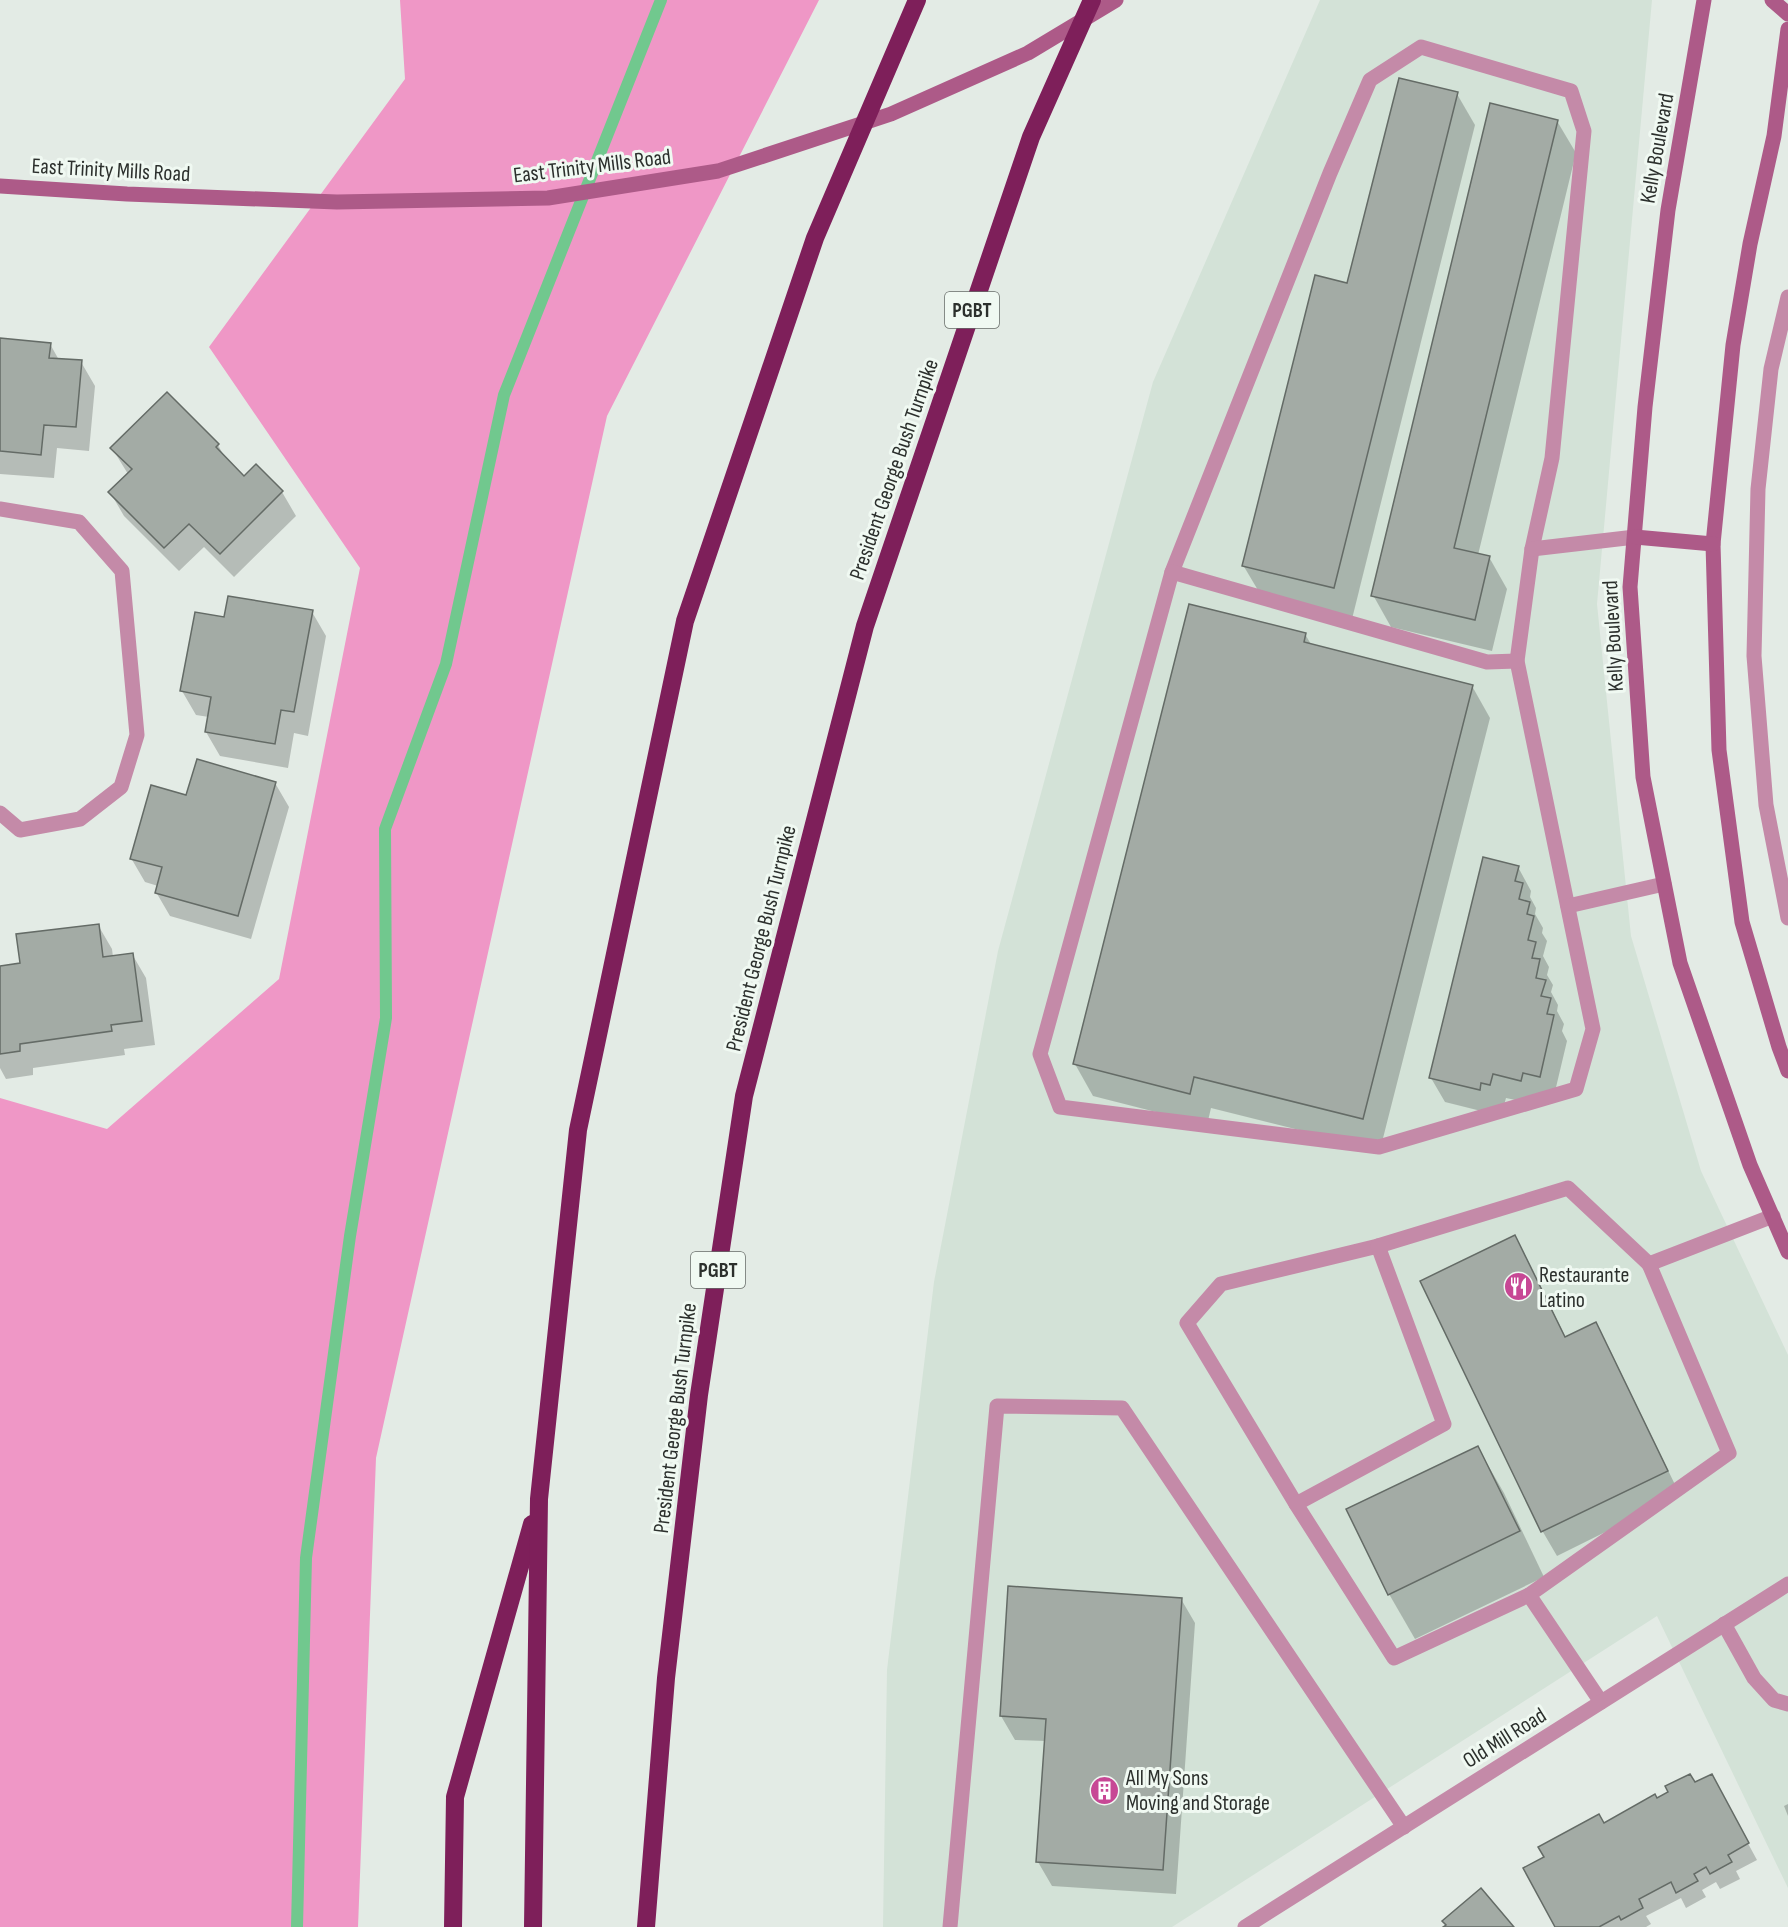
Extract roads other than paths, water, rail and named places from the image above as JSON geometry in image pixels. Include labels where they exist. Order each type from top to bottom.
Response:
[{"type":"highway","points":[[533,1927],[539,1499],[578,1130],[685,621],[815,238],[917,0]]},
{"type":"highway","name":"President George Bush Turnpike","points":[[646,1927],[666,1678],[696,1419],[744,1096],[865,626],[1031,137],[1092,0]]},
{"type":"highway","points":[[453,1927],[455,1797],[539,1499]]},
{"type":"main road","name":"East Trinity Mills Road","points":[[0,186],[127,194],[337,202],[548,198],[718,171],[891,114],[1028,53],[1116,0]]},
{"type":"main road","name":"Kelly Boulevard","points":[[1704,0],[1668,210],[1646,407],[1630,587],[1643,777],[1680,963],[1750,1165],[1788,1252]]},
{"type":"main road","points":[[1772,0],[1788,14]]},
{"type":"main road","points":[[1788,29],[1774,136],[1750,244],[1733,345],[1713,544],[1719,750],[1742,922],[1788,1071]]},
{"type":"main road","points":[[1635,537],[1713,544]]},
{"type":"street","points":[[1421,47],[1571,91],[1584,130],[1552,458],[1532,549],[1517,661],[1593,1029],[1576,1089],[1379,1147],[1059,1107],[1040,1054],[1172,573],[1326,184],[1370,80],[1421,47]]},
{"type":"street","points":[[1788,297],[1771,369],[1758,489],[1754,656],[1766,805],[1788,918]]},
{"type":"street","points":[[0,509],[80,522],[122,571],[137,735],[121,787],[80,819],[20,830],[0,813]]},
{"type":"street","points":[[1532,549],[1635,537]]},
{"type":"street","points":[[1172,573],[1487,662],[1517,661]]},
{"type":"street","points":[[1568,906],[1664,884]]},
{"type":"street","points":[[1568,1188],[1649,1264],[1729,1453],[1529,1595],[1394,1658],[1296,1504],[1187,1323],[1221,1284],[1378,1246],[1568,1188]]},
{"type":"street","points":[[1649,1264],[1773,1216]]},
{"type":"street","points":[[1296,1504],[1444,1424],[1378,1246]]},
{"type":"street","points":[[950,1927],[997,1406],[1122,1408],[1404,1827]]},
{"type":"street","name":"Old Mill Road","points":[[1245,1927],[1788,1584]]},
{"type":"street","points":[[1529,1595],[1601,1702]]},
{"type":"street","points":[[1724,1624],[1754,1678],[1774,1700],[1788,1704]]},
{"type":"waterway","points":[[297,1927],[306,1558],[350,1236],[386,1018],[385,829],[446,664],[504,395],[661,0]]},
{"type":"place","name":"Restaurante Latino","points":[[1518,1287]]},
{"type":"place","name":"All My Sons Moving and Storage","points":[[1105,1790]]}]
